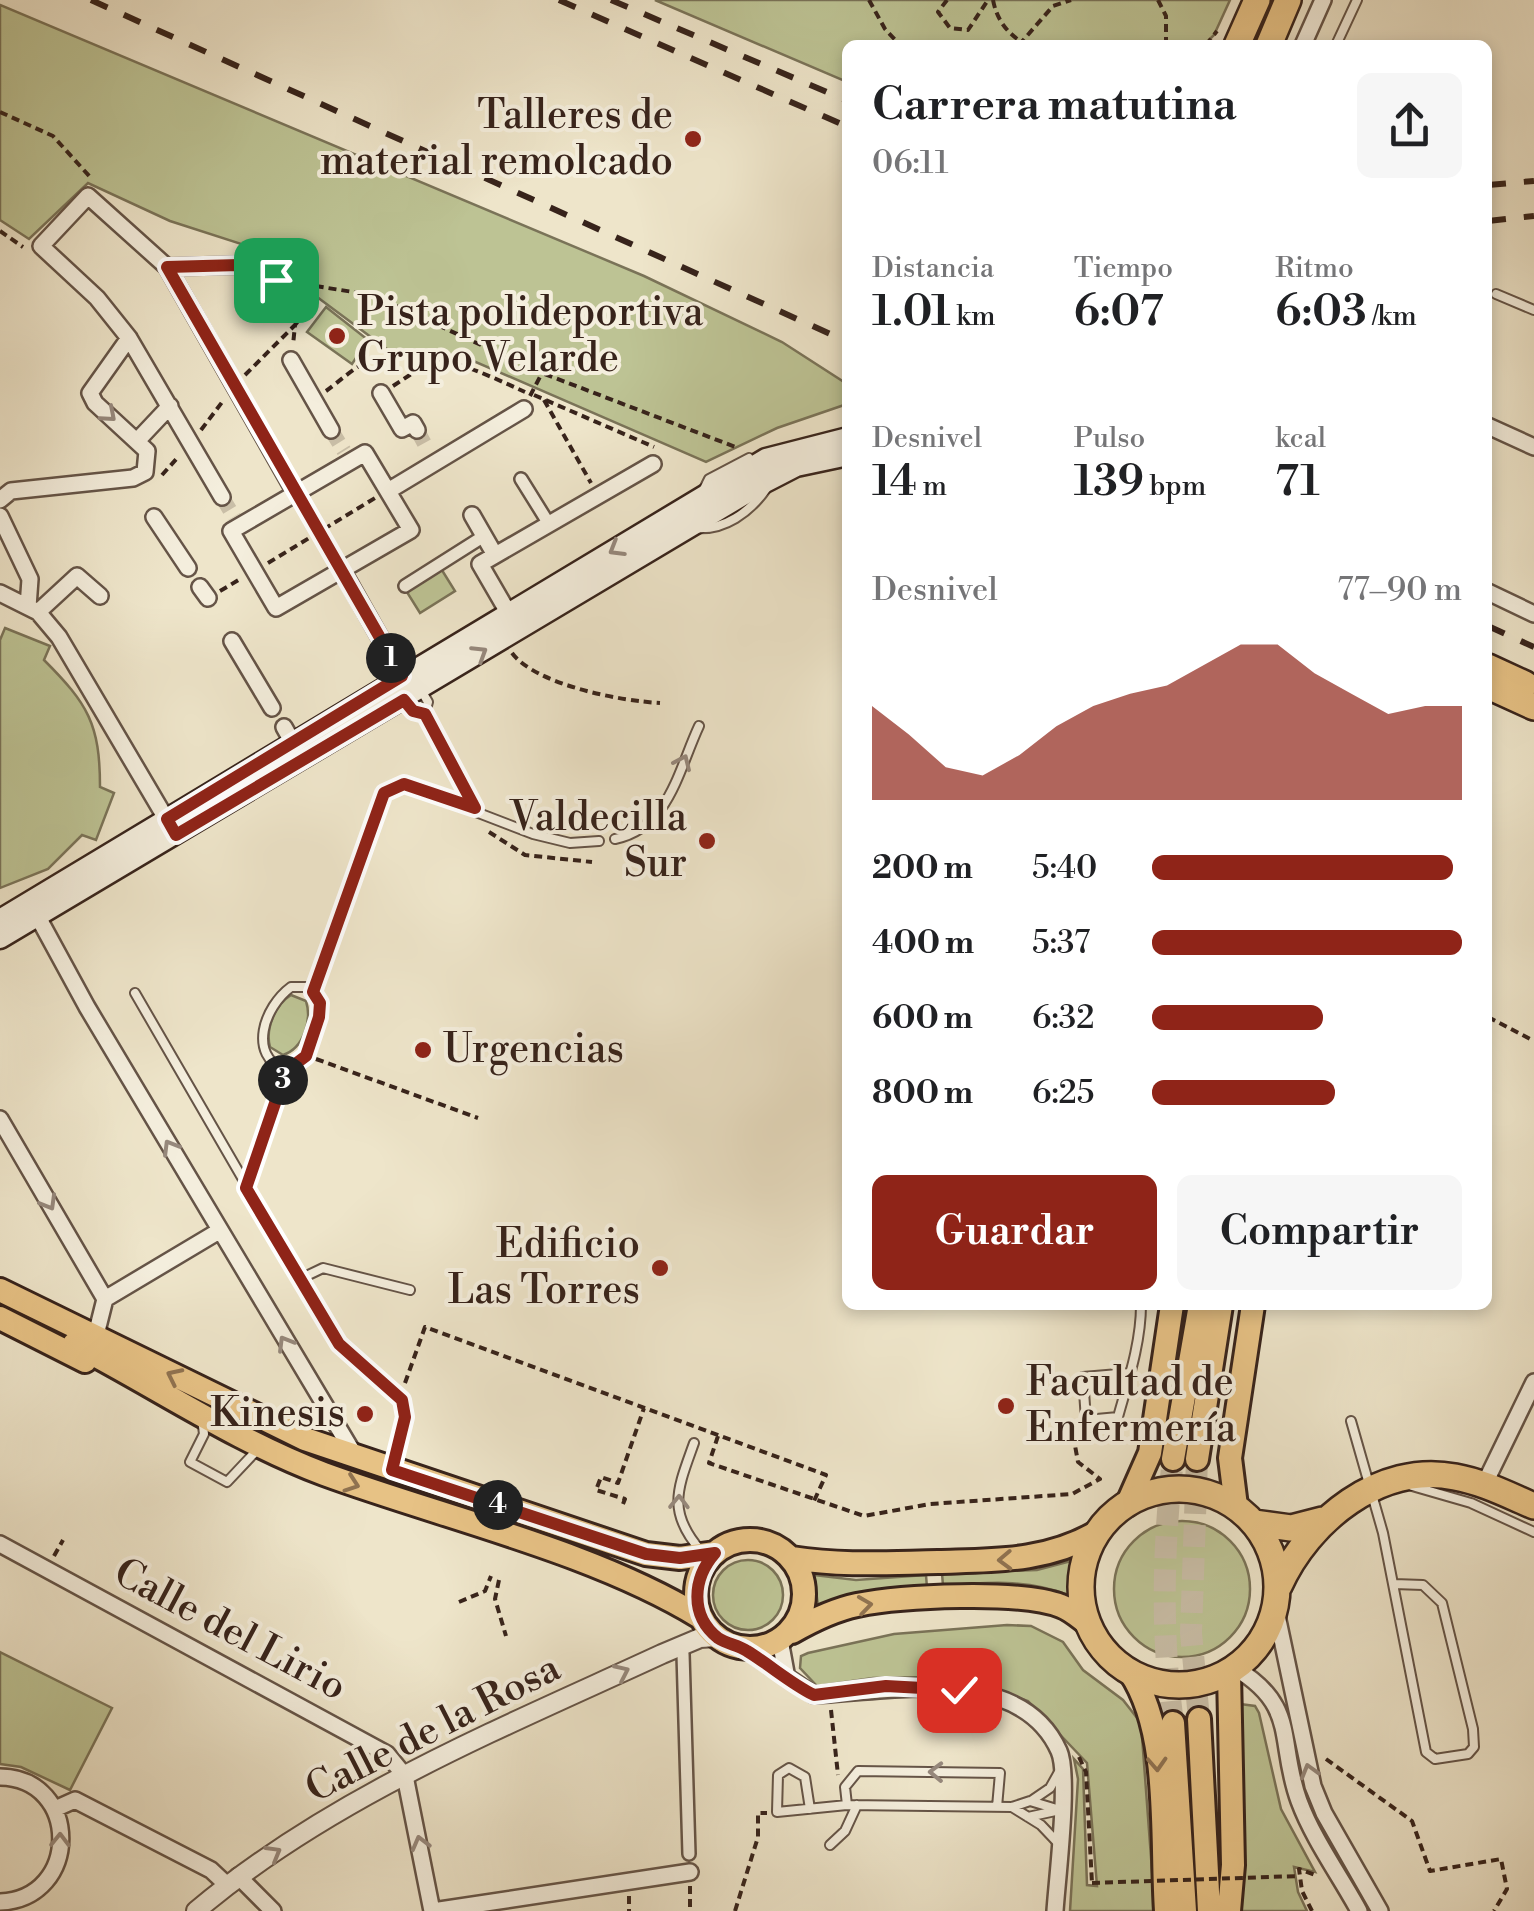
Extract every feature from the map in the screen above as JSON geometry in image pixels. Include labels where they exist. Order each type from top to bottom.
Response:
[{"type":"highway","points":[[1228,36],[1257,0]]},
{"type":"highway","points":[[1271,40],[1288,0]]},
{"type":"highway","points":[[1492,669],[1534,688]]},
{"type":"highway","points":[[1492,688],[1534,707]]},
{"type":"highway","points":[[1331,1517],[1291,1528],[1245,1514],[1199,1491],[1178,1488],[1127,1505],[1096,1533],[1082,1571],[1081,1599],[1087,1622],[1099,1642],[1130,1672],[1155,1684],[1179,1686],[1231,1680],[1260,1644],[1277,1596],[1306,1538],[1368,1490],[1394,1480],[1432,1474],[1484,1485],[1534,1506]]},
{"type":"highway","points":[[1245,1514],[1277,1596]]},
{"type":"main road","points":[[0,938],[38,917],[171,827],[289,735],[402,676],[700,498],[786,452],[842,439]]},
{"type":"main road","points":[[0,920],[412,695],[774,477],[796,466],[842,456]]},
{"type":"main road","points":[[0,1278],[98,1327],[126,1353]]},
{"type":"main road","points":[[0,1290],[305,1439],[646,1554],[680,1558],[710,1554],[744,1540],[764,1542],[791,1558],[861,1567],[1028,1559],[1060,1552],[1096,1533]]},
{"type":"main road","points":[[0,1306],[262,1446],[321,1473],[668,1597],[700,1617],[718,1638],[744,1648],[784,1637],[822,1615],[858,1605],[970,1597],[1027,1598],[1062,1606],[1087,1622]]},
{"type":"main road","points":[[1127,1505],[1150,1453],[1171,1310]]},
{"type":"main road","points":[[1174,1458],[1199,1310]]},
{"type":"main road","points":[[1198,1459],[1220,1310]]},
{"type":"main road","points":[[1245,1514],[1230,1458],[1252,1310]]},
{"type":"main road","points":[[0,1318],[193,1410]]},
{"type":"main road","points":[[700,1617],[697,1586],[710,1554]]},
{"type":"main road","points":[[784,1637],[804,1599],[804,1586],[791,1558]]},
{"type":"main road","points":[[1130,1672],[1150,1710],[1156,1746],[1166,1911]]},
{"type":"main road","points":[[1229,1911],[1231,1680]]},
{"type":"main road","points":[[1199,1719],[1209,1911]]},
{"type":"main road","points":[[1173,1723],[1185,1911]]},
{"type":"street","points":[[1305,40],[1323,0]]},
{"type":"street","points":[[222,496],[128,338],[97,298],[41,246],[88,196],[167,267],[296,494]]},
{"type":"street","points":[[167,267],[239,265],[276,280]]},
{"type":"street","points":[[0,500],[11,490],[133,478],[148,466],[146,451],[95,403],[90,393],[128,338]]},
{"type":"street","points":[[291,360],[331,430]]},
{"type":"street","points":[[381,393],[402,429],[413,423],[418,430]]},
{"type":"street","points":[[388,490],[432,456],[528,401]]},
{"type":"street","points":[[136,441],[170,406]]},
{"type":"street","points":[[1492,428],[1534,447]]},
{"type":"street","points":[[366,453],[388,490],[410,530],[276,608],[231,531],[237,521],[296,494],[348,456],[366,453]]},
{"type":"street","points":[[509,614],[480,564],[647,461]]},
{"type":"street","points":[[521,479],[549,524]]},
{"type":"street","points":[[472,515],[495,554]]},
{"type":"street","points":[[0,516],[30,578],[33,610]]},
{"type":"street","points":[[154,517],[188,568]]},
{"type":"street","points":[[405,586],[484,536]]},
{"type":"street","points":[[342,570],[402,676]]},
{"type":"street","points":[[33,610],[78,576],[100,596]]},
{"type":"street","points":[[0,594],[33,610],[59,637],[171,827]]},
{"type":"street","points":[[1492,594],[1534,614]]},
{"type":"street","points":[[232,641],[272,708]]},
{"type":"street","points":[[38,917],[219,1231],[356,1458]]},
{"type":"street","points":[[0,1118],[105,1300]]},
{"type":"street","points":[[98,1327],[105,1300],[219,1231]]},
{"type":"street","points":[[1484,1485],[1534,1382]]},
{"type":"street","name":"Calle del Lirio","points":[[0,1544],[359,1735],[387,1754],[405,1776]]},
{"type":"street","points":[[1277,1596],[1313,1786],[1324,1814],[1380,1911]]},
{"type":"street","points":[[784,1637],[787,1678]]},
{"type":"street","name":"Calle de la Rosa","points":[[196,1911],[233,1880],[405,1776],[680,1646],[700,1638],[718,1638]]},
{"type":"street","points":[[744,1648],[814,1695],[909,1686],[991,1696],[1038,1721],[1060,1753],[1062,1768],[1055,1911]]},
{"type":"street","points":[[683,1654],[689,1854]]},
{"type":"street","points":[[1231,1680],[1273,1696],[1300,1802],[1359,1911]]},
{"type":"street","points":[[405,1776],[433,1911],[690,1872]]},
{"type":"street","points":[[0,1777],[34,1786],[55,1809],[62,1830],[59,1862],[47,1881],[22,1905],[0,1902]]},
{"type":"street","points":[[55,1809],[75,1800],[233,1880],[273,1911]]},
{"type":"lane","points":[[1338,40],[1356,0]]},
{"type":"lane","points":[[1496,294],[1534,310]]},
{"type":"lane","points":[[425,714],[413,711],[412,695],[428,702],[425,714],[475,808]]},
{"type":"lane","points":[[616,839],[638,834],[654,822],[699,726]]},
{"type":"lane","points":[[313,992],[384,793],[404,784],[553,840],[600,841]]},
{"type":"lane","points":[[246,1188],[286,1071],[306,1056],[319,1017],[320,1003],[313,992],[291,987],[267,1015],[265,1053],[286,1071]]},
{"type":"lane","points":[[135,994],[246,1188],[351,1359],[402,1400],[405,1417],[392,1470]]},
{"type":"lane","points":[[300,1279],[323,1268],[410,1290]]},
{"type":"lane","points":[[1130,1374],[1083,1377],[1086,1420],[1118,1418],[1130,1374],[1140,1310]]},
{"type":"lane","points":[[193,1410],[204,1434],[190,1462],[227,1482],[262,1446]]},
{"type":"lane","points":[[1351,1421],[1394,1584],[1426,1752],[1435,1758],[1468,1754],[1474,1748],[1473,1729],[1442,1604],[1423,1584],[1394,1584]]},
{"type":"lane","points":[[694,1443],[680,1481],[678,1516],[710,1554]]},
{"type":"lane","points":[[1394,1480],[1471,1503],[1534,1532]]},
{"type":"lane","points":[[810,1809],[805,1778],[789,1768],[776,1780],[776,1812],[810,1809],[852,1805],[1012,1808],[1030,1802],[1050,1788],[1062,1768]]},
{"type":"lane","points":[[830,1845],[845,1831],[852,1805],[845,1788],[858,1771],[1000,1773],[997,1807]]},
{"type":"lane","points":[[1030,1802],[1060,1810]]},
{"type":"lane","points":[[1012,1808],[1059,1844]]},
{"type":"lane","points":[[1028,1817],[1060,1810]]},
{"type":"path","points":[[869,0],[895,40]]},
{"type":"path","points":[[947,0],[938,12],[950,28],[968,30],[991,0]]},
{"type":"path","points":[[991,0],[996,15],[1018,40]]},
{"type":"path","points":[[1025,40],[1052,6],[1071,0]]},
{"type":"path","points":[[1158,0],[1166,16],[1166,40]]},
{"type":"path","points":[[0,112],[54,136],[95,185],[88,196]]},
{"type":"path","points":[[0,231],[28,249],[41,246]]},
{"type":"path","points":[[254,366],[306,312],[276,280]]},
{"type":"path","points":[[276,280],[372,295],[542,373],[743,451]]},
{"type":"path","points":[[291,360],[294,325]]},
{"type":"path","points":[[381,393],[435,358]]},
{"type":"path","points":[[313,400],[372,360],[435,358],[461,362],[528,401],[544,400],[658,448],[647,461]]},
{"type":"path","points":[[528,401],[542,373]]},
{"type":"path","points":[[544,400],[592,486]]},
{"type":"path","points":[[191,442],[222,402]]},
{"type":"path","points":[[204,593],[255,572],[388,490]]},
{"type":"path","points":[[296,494],[342,570]]},
{"type":"path","points":[[511,651],[522,666],[581,689],[631,702],[660,703]]},
{"type":"path","points":[[1492,1019],[1534,1041]]},
{"type":"path","points":[[306,1056],[478,1118]]},
{"type":"path","points":[[404,1386],[426,1327],[826,1475],[814,1502]]},
{"type":"path","points":[[622,1504],[625,1499],[596,1490],[600,1477],[618,1484],[644,1408]]},
{"type":"path","points":[[718,1435],[709,1463],[864,1516],[930,1504],[1072,1494],[1102,1481],[1078,1462],[1074,1440],[1078,1440]]},
{"type":"path","points":[[54,1556],[63,1540]]},
{"type":"path","points":[[459,1602],[485,1591],[491,1576]]},
{"type":"path","points":[[499,1580],[495,1599],[506,1636]]},
{"type":"path","points":[[830,1705],[839,1780],[845,1788]]},
{"type":"path","points":[[1070,1752],[1086,1772],[1092,1883],[1299,1876]]},
{"type":"path","points":[[1317,1755],[1352,1774],[1412,1820],[1430,1871],[1502,1859],[1508,1889],[1494,1911]]},
{"type":"path","points":[[735,1911],[758,1837],[758,1814],[776,1812]]},
{"type":"path","points":[[1312,1911],[1299,1876],[1300,1868],[1316,1878],[1322,1874]]},
{"type":"path","points":[[690,1896],[690,1911]]},
{"type":"green space","points":[[655,0],[1230,0],[1209,40],[842,40],[842,80]]},
{"type":"green space","points":[[0,5],[644,276],[782,342],[842,381],[842,406],[777,428],[706,462],[462,356],[387,349],[305,288],[300,263],[170,221],[88,183],[29,239],[0,220]]},
{"type":"green space","name":"Pista polideportiva Grupo Velarde","points":[[326,307],[368,340],[352,364],[307,332]]},
{"type":"green space","points":[[440,567],[455,591],[420,613],[405,589]]},
{"type":"green space","points":[[5,628],[50,646],[44,660],[89,716],[97,747],[100,787],[114,793],[96,840],[82,835],[48,869],[0,888],[0,640]]},
{"type":"green space","points":[[291,995],[306,1001],[307,1025],[301,1040],[283,1055],[270,1047],[270,1025],[276,1011]]},
{"type":"green space","points":[[1182,1521],[1208,1526],[1230,1541],[1245,1563],[1250,1589],[1245,1615],[1230,1637],[1208,1652],[1182,1657],[1156,1652],[1134,1637],[1119,1615],[1114,1589],[1119,1563],[1134,1541],[1156,1526]]},
{"type":"green space","points":[[748,1560],[773,1570],[783,1595],[773,1620],[748,1630],[723,1620],[713,1595],[723,1570]]},
{"type":"green space","points":[[1071,1561],[1068,1595],[1022,1584],[943,1586],[942,1573],[1037,1570]]},
{"type":"green space","points":[[814,1575],[856,1580],[926,1575],[927,1588],[818,1606]]},
{"type":"green space","points":[[1031,1626],[1063,1642],[1083,1670],[1123,1700],[1141,1723],[1155,1911],[1070,1911],[1078,1779],[1074,1759],[1083,1769],[1087,1885],[1097,1886],[1087,1763],[1028,1701],[985,1686],[930,1677],[873,1678],[817,1686],[800,1668],[801,1656],[808,1653],[894,1634]]},
{"type":"green space","points":[[0,1652],[112,1708],[70,1790],[21,1767],[0,1764]]},
{"type":"green space","points":[[1240,1704],[1255,1706],[1259,1713],[1281,1809],[1315,1872],[1294,1867],[1298,1892],[1307,1911],[1240,1911],[1245,1861]]},
{"type":"tunnel","points":[[331,430],[344,451]]},
{"type":"tunnel","points":[[417,430],[428,450]]},
{"type":"tunnel","points":[[222,497],[234,517]]},
{"type":"tunnel","points":[[1173,1459],[1165,1591],[1173,1723]]},
{"type":"tunnel","points":[[1197,1459],[1191,1633],[1199,1719]]},
{"type":"railway","points":[[91,0],[842,339]]},
{"type":"railway","points":[[559,0],[842,124]]},
{"type":"railway","points":[[611,0],[842,98]]},
{"type":"railway","points":[[1492,185],[1534,181]]},
{"type":"railway","points":[[1492,221],[1534,216]]},
{"type":"railway","points":[[1492,628],[1534,647]]},
{"type":"place","name":"Talleres de material remolcado","points":[[693,139]]},
{"type":"place","name":"Pista polideportiva Grupo Velarde","points":[[337,336]]},
{"type":"place","name":"Valdecilla Sur","points":[[707,841]]},
{"type":"place","name":"Urgencias","points":[[423,1050]]},
{"type":"place","name":"Edificio Las Torres","points":[[660,1268]]},
{"type":"place","name":"Facultad de Enfermería","points":[[1006,1406]]},
{"type":"place","name":"Kinesis","points":[[365,1414]]},
{"type":"route","points":[[276,280],[239,265],[167,267],[191,316],[402,676],[167,819],[176,835],[404,700],[413,711],[425,714],[475,808],[404,784],[384,793],[313,992],[320,1003],[319,1017],[306,1056],[286,1071],[246,1188],[339,1344],[351,1359],[402,1400],[405,1417],[392,1470],[646,1554],[680,1558],[715,1553],[702,1569],[697,1586],[697,1604],[706,1626],[718,1638],[744,1648],[814,1695],[886,1686],[959,1690]]}]
